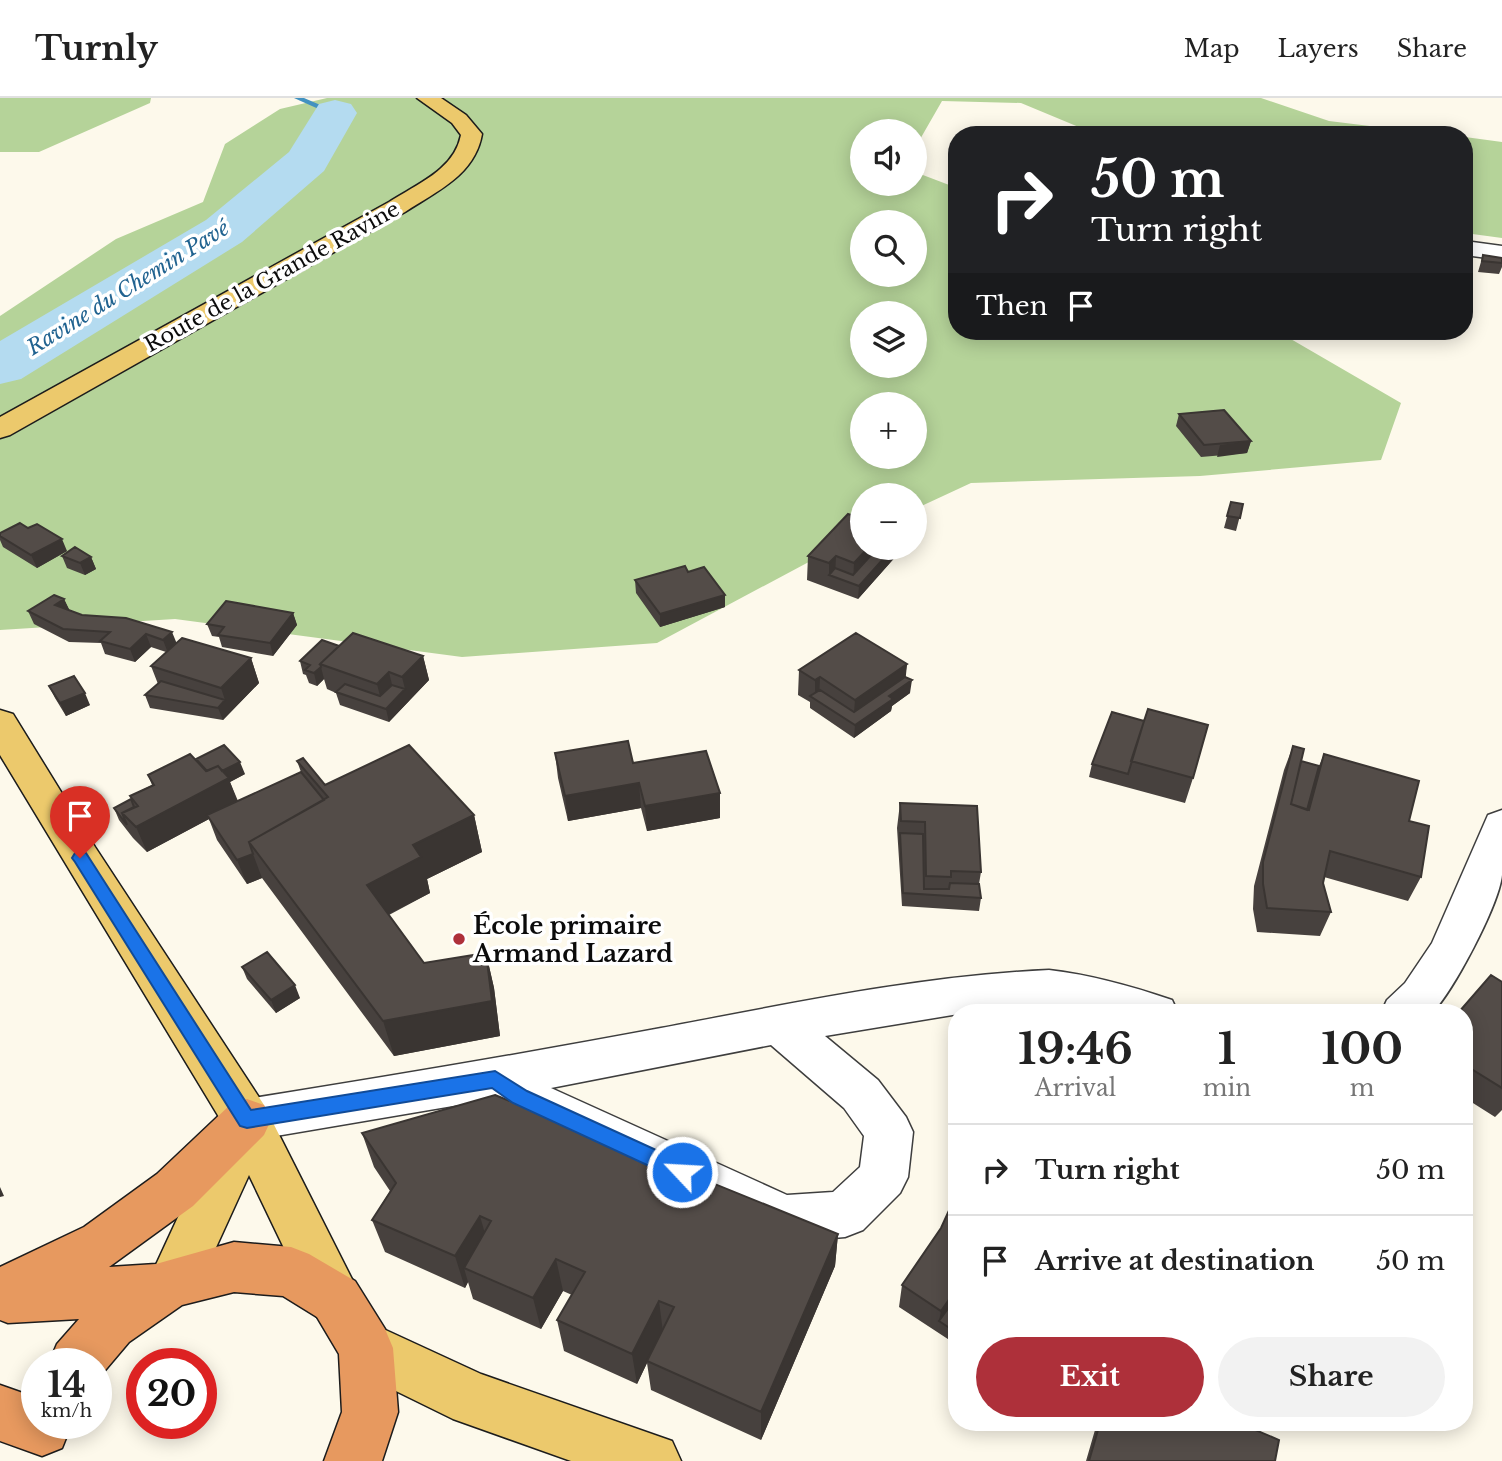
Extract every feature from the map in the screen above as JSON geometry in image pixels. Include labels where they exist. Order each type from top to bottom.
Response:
[{"type":"highway","points":[[0,1296],[102,1244],[175,1190],[247,1120]]},
{"type":"highway","points":[[0,1296],[167,1286],[234,1267],[291,1272],[336,1298],[366,1348],[370,1412],[353,1461]]},
{"type":"highway","points":[[89,1348],[110,1324],[167,1286]]},
{"type":"main road","name":"Route de la Grande Ravine","points":[[0,429],[397,207],[459,166],[471,149],[472,134],[460,119],[426,98]]},
{"type":"main road","points":[[0,723],[80,858],[247,1120],[336,1298]]},
{"type":"main road","points":[[167,1286],[219,1188],[247,1120]]},
{"type":"main road","points":[[366,1348],[472,1399],[652,1461]]},
{"type":"street","points":[[1473,249],[1502,253]]},
{"type":"street","points":[[1415,1004],[1435,979],[1453,942],[1502,825]]},
{"type":"street","points":[[247,1120],[495,1079],[779,1025],[989,991],[1027,989],[1091,993],[1127,1004]]},
{"type":"street","points":[[495,1079],[520,1097],[785,1219],[845,1214],[883,1177],[889,1132],[861,1094],[779,1025]]},
{"type":"green space","points":[[0,98],[151,98],[150,103],[39,152],[0,152]]},
{"type":"green space","points":[[327,98],[1261,98],[1329,121],[1370,126],[1076,126],[1021,103],[942,101],[927,127],[927,119],[850,119],[850,196],[927,196],[927,177],[948,185],[948,340],[1292,340],[1401,403],[1381,460],[1200,476],[971,483],[927,503],[927,483],[850,483],[850,540],[657,643],[462,657],[175,619],[0,630],[0,316],[116,239],[203,202],[225,144],[280,109]]},
{"type":"green space","points":[[1473,138],[1502,142],[1502,238],[1473,234]]},
{"type":"building","points":[[1483,255],[1502,258],[1502,263],[1482,261]]},
{"type":"building","points":[[1224,410],[1251,441],[1204,445],[1179,414]]},
{"type":"building","points":[[1231,502],[1243,504],[1240,518],[1227,516]]},
{"type":"building","points":[[850,515],[850,560],[857,560],[854,563],[836,556],[829,563],[808,556]]},
{"type":"building","points":[[20,523],[28,528],[37,524],[62,539],[31,555],[0,536],[0,533]]},
{"type":"building","points":[[75,547],[91,557],[80,563],[62,556]]},
{"type":"building","points":[[867,560],[882,560],[859,586],[829,575],[835,568],[853,575]]},
{"type":"building","points":[[685,566],[688,572],[704,567],[725,595],[660,614],[635,580]]},
{"type":"building","points":[[54,595],[64,599],[55,605],[82,615],[126,618],[172,632],[163,640],[146,634],[130,649],[100,641],[110,632],[63,629],[28,611]]},
{"type":"building","points":[[226,601],[293,613],[270,643],[218,635],[224,627],[207,624]]},
{"type":"building","points":[[353,633],[423,656],[402,677],[389,672],[377,684],[320,664]]},
{"type":"building","points":[[856,633],[907,664],[855,700],[820,677],[815,680],[799,670]]},
{"type":"building","points":[[182,638],[251,658],[221,688],[151,666]]},
{"type":"building","points":[[322,640],[339,646],[314,673],[305,670],[310,665],[300,661]]},
{"type":"building","points":[[74,676],[85,693],[60,703],[49,686]]},
{"type":"building","points":[[905,677],[912,680],[889,696],[893,699],[855,725],[810,696],[820,690],[854,712]]},
{"type":"building","points":[[161,681],[225,700],[218,708],[145,695]]},
{"type":"building","points":[[345,684],[380,696],[392,685],[405,689],[386,709],[336,692]]},
{"type":"building","points":[[1148,709],[1208,725],[1193,778],[1131,761]]},
{"type":"building","points":[[1112,712],[1144,721],[1128,774],[1092,764]]},
{"type":"building","points":[[628,741],[633,763],[706,751],[720,793],[645,806],[639,783],[565,796],[555,753]]},
{"type":"building","points":[[224,745],[240,762],[222,771],[218,766],[207,771],[196,759]]},
{"type":"building","points":[[409,745],[474,815],[413,845],[421,857],[367,885],[424,963],[486,953],[492,1001],[383,1021],[249,842],[328,797],[297,761],[303,758],[325,785]]},
{"type":"building","points":[[1293,746],[1304,749],[1291,804],[1309,810],[1324,754],[1419,781],[1409,821],[1429,826],[1421,877],[1330,851],[1323,883],[1331,912],[1267,908],[1263,862]]},
{"type":"building","points":[[190,754],[206,771],[218,766],[229,778],[136,827],[122,813],[138,806],[130,796],[154,785],[148,775]]},
{"type":"building","points":[[1301,761],[1319,766],[1307,810],[1291,804]]},
{"type":"building","points":[[301,772],[324,800],[249,842],[253,854],[237,860],[207,815]]},
{"type":"building","points":[[131,799],[134,807],[122,813],[127,825],[114,808]]},
{"type":"building","points":[[900,803],[977,806],[981,872],[951,871],[951,877],[926,876],[925,822],[901,821]]},
{"type":"building","points":[[900,833],[923,834],[924,889],[949,889],[950,883],[979,884],[981,898],[903,893]]},
{"type":"building","points":[[267,952],[295,985],[271,1000],[242,967]]},
{"type":"building","points":[[1491,975],[1502,982],[1502,1088],[1473,1070],[1473,1004],[1466,1004]]},
{"type":"building","points":[[495,1095],[838,1234],[761,1412],[647,1361],[674,1307],[659,1301],[632,1354],[557,1320],[585,1272],[556,1259],[533,1298],[464,1268],[491,1221],[480,1216],[455,1256],[372,1220],[396,1183],[362,1133]]},
{"type":"building","points":[[948,1213],[948,1301],[941,1311],[902,1285],[941,1228]]},
{"type":"building","points":[[948,1309],[948,1327],[939,1321]]},
{"type":"building","points":[[1098,1431],[1258,1431],[1279,1440],[1275,1461],[1089,1461]]},
{"type":"waterway","points":[[298,98],[335,113]]},
{"type":"waterway","name":"Ravine du Chemin Pavé","points":[[0,366],[224,231],[307,161],[335,113]]},
{"type":"place","name":"École primaire Armand Lazard","points":[[459,939]]},
{"type":"route","points":[[80,858],[247,1120],[495,1079],[520,1097],[682,1172]]}]
